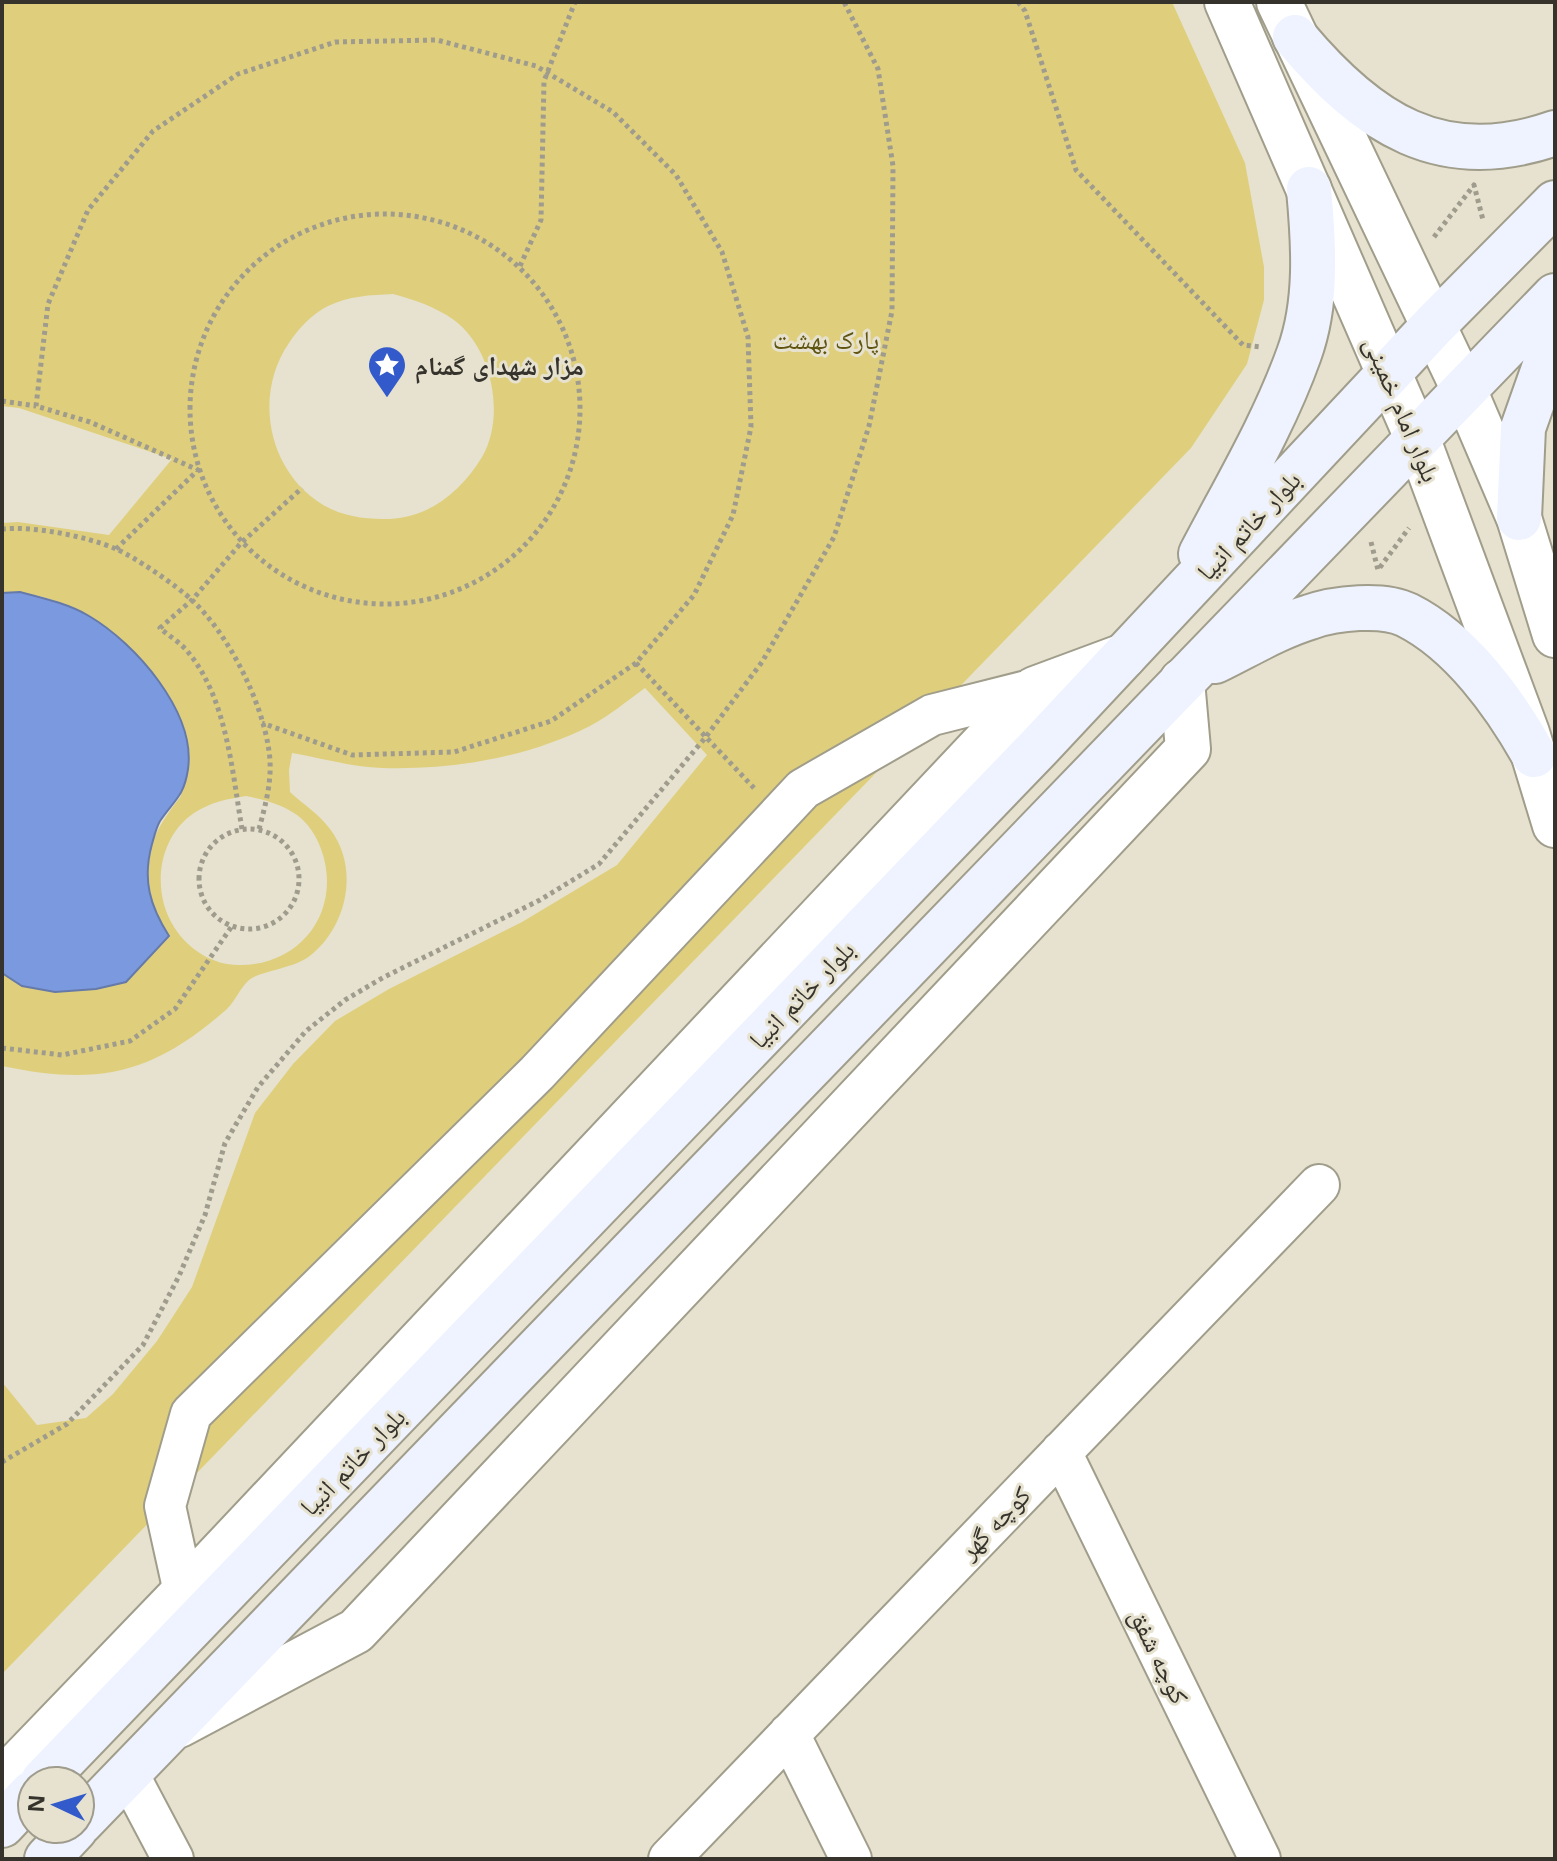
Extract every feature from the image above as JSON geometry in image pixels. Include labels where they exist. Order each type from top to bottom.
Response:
[{"type":"main road","points":[[1287,19],[1324,71],[1360,103],[1395,126],[1427,140],[1464,146],[1508,147],[1555,133]]},
{"type":"main road","points":[[1178,601],[1300,353],[1310,305],[1314,248],[1309,189]]},
{"type":"main road","name":"بلوار خاتم انبیا","points":[[58,1765],[1178,601],[1434,325],[1555,203]]},
{"type":"main road","name":"بلوار خاتم انبیا","points":[[96,1806],[1555,296]]},
{"type":"main road","points":[[1519,518],[1523,428],[1555,337]]},
{"type":"main road","points":[[1185,678],[1312,616],[1377,607],[1405,614],[1433,633],[1474,669],[1494,692],[1534,755]]},
{"type":"main road","points":[[2,1825],[16,1810]]},
{"type":"street","name":"بلوار امام خمینی","points":[[1227,2],[1418,440],[1534,755],[1555,825]]},
{"type":"street","points":[[1287,19],[1465,392],[1519,518],[1555,635]]},
{"type":"street","points":[[184,1592],[165,1506],[191,1414],[537,1073],[803,789],[932,715],[1035,689],[1124,656]]},
{"type":"street","points":[[166,1732],[356,1631],[1188,749],[1185,678]]},
{"type":"street","points":[[2,1781],[1035,689]]},
{"type":"street","name":"کوچه گهر","points":[[669,1859],[1319,1185]]},
{"type":"street","name":"کوچه شفق","points":[[1061,1452],[1260,1859]]},
{"type":"street","points":[[789,1734],[851,1859]]},
{"type":"street","points":[[127,1772],[173,1859]]},
{"type":"path","points":[[520,266],[541,220],[544,81],[575,2]]},
{"type":"path","points":[[2,1462],[67,1424],[143,1345],[179,1276],[205,1215],[225,1143],[258,1087],[306,1031],[345,1000],[384,977],[540,900],[599,864],[705,738],[762,662],[834,537],[869,426],[892,311],[893,166],[878,69],[844,2]]},
{"type":"path","points":[[1018,2],[1025,11],[1076,170],[1243,345],[1300,353]]},
{"type":"path","points":[[36,406],[48,304],[88,210],[153,131],[238,74],[335,42],[437,40],[536,66],[613,112],[676,175],[722,252],[748,337],[751,427],[733,515],[694,595],[636,663],[551,721],[454,752],[352,755],[262,723]]},
{"type":"path","points":[[355,214],[415,214],[471,232],[520,266],[558,316],[578,375],[578,438],[560,498],[523,549],[471,585],[412,604],[349,602],[291,581],[241,543],[216,509],[198,470],[190,428],[193,369],[213,313],[249,266],[298,232],[355,214]]},
{"type":"path","points":[[2,401],[36,406],[90,422],[198,470]]},
{"type":"path","points":[[116,549],[198,470]]},
{"type":"path","points":[[242,829],[233,773],[213,697],[187,651],[160,628],[192,600],[241,543],[302,488]]},
{"type":"path","points":[[2,529],[17,527],[69,536],[116,549],[192,600],[225,640],[246,679],[262,723],[269,751],[270,786],[259,829]]},
{"type":"path","points":[[636,663],[780,814]]},
{"type":"path","points":[[242,829],[259,829],[275,835],[287,846],[298,868],[298,893],[291,908],[279,920],[264,927],[248,929],[232,926],[217,918],[206,906],[200,890],[199,874],[204,857],[213,844],[226,834],[242,829]]},
{"type":"path","points":[[2,1048],[62,1055],[130,1041],[175,1009],[232,926]]},
{"type":"green space","name":"پارک بهشت","points":[[2,2],[1172,2],[1245,163],[1264,267],[1264,300],[1247,364],[1191,448],[2,1674],[2,1382],[37,1425],[86,1418],[113,1394],[157,1341],[192,1287],[255,1113],[293,1064],[335,1021],[389,989],[522,922],[617,865],[707,755],[645,688],[590,726],[540,746],[489,760],[435,767],[382,768],[292,753],[290,792],[330,829],[345,861],[347,878],[341,913],[323,943],[304,960],[249,980],[227,1009],[200,1031],[174,1049],[148,1061],[122,1070],[67,1075],[2,1066],[2,973],[22,986],[168,937],[150,898],[147,864],[157,831],[181,796],[171,699],[142,662],[108,630],[68,606],[47,598],[2,593],[2,523],[18,522],[109,535],[172,459],[19,408],[2,406]],"holes":[[[393,294],[439,311],[467,332],[486,365],[494,403],[493,422],[482,457],[465,480],[444,500],[405,517],[360,517],[331,509],[310,496],[293,478],[281,458],[273,435],[271,388],[277,365],[289,343],[316,313],[344,300]],[[246,796],[285,808],[308,826],[321,849],[326,871],[326,893],[312,930],[298,945],[262,963],[239,965],[210,959],[186,942],[167,913],[161,881],[166,850],[182,823],[207,806]]]},
{"type":"water","points":[[20,592],[81,612],[125,643],[159,681],[182,725],[188,747],[184,786],[157,827],[149,857],[150,892],[169,936],[126,982],[96,989],[55,992],[22,986],[2,973],[2,593]]},
{"type":"place","name":"مزار شهدای گمنام","points":[[387,399]]}]
